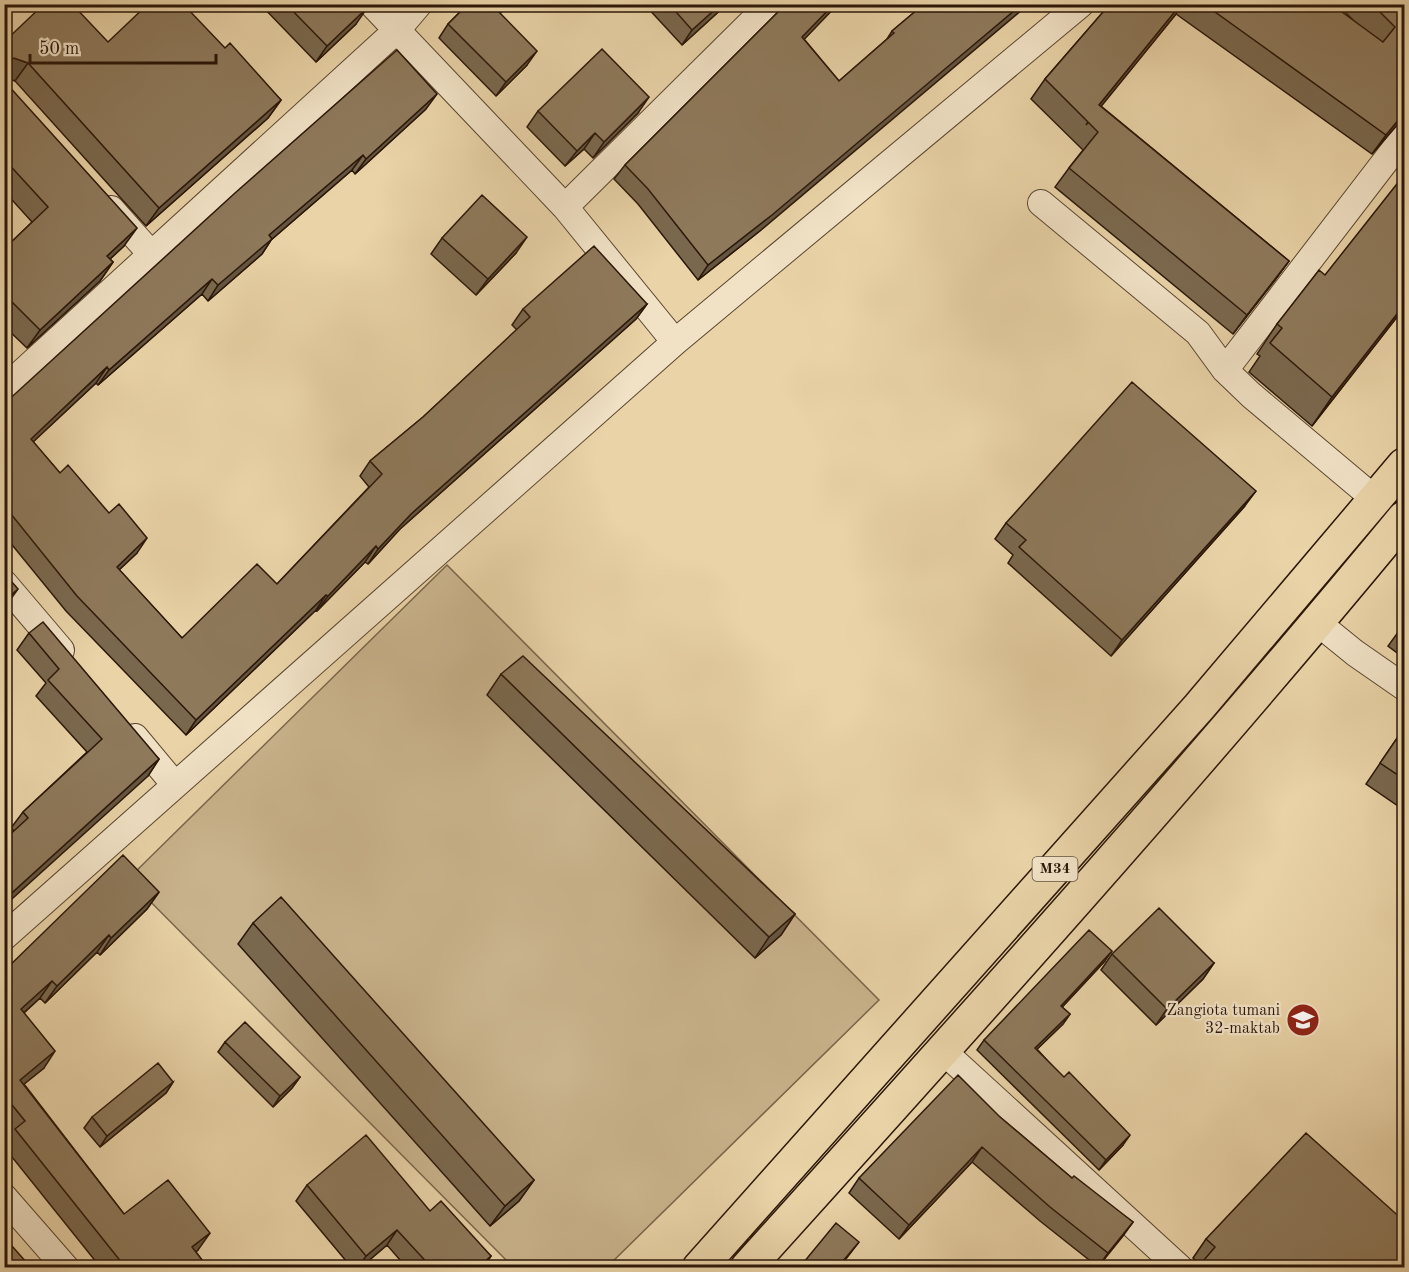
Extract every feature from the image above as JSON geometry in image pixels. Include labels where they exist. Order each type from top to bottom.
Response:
[{"type":"main road","name":"M34","points":[[699,1268],[1199,707],[1404,465]]},
{"type":"main road","name":"M34","points":[[747,1268],[944,1051],[1318,623],[1404,518]]},
{"type":"street","points":[[372,4],[565,207],[675,342]]},
{"type":"street","points":[[4,389],[397,30],[420,4]]},
{"type":"street","points":[[565,207],[770,4]]},
{"type":"street","points":[[4,937],[675,342],[1081,4]]},
{"type":"street","points":[[1225,370],[1404,137]]},
{"type":"street","points":[[98,195],[152,255]]},
{"type":"street","points":[[1041,203],[1198,333],[1225,370],[1376,500]]},
{"type":"street","points":[[4,583],[79,671]]},
{"type":"street","points":[[1318,623],[1355,654],[1404,687]]},
{"type":"street","points":[[116,715],[176,785]]},
{"type":"street","points":[[944,1051],[1180,1268]]},
{"type":"street","points":[[4,1197],[66,1268]]},
{"type":"shaded area","points":[[447,565],[879,1000],[607,1267],[513,1267],[128,879]]},
{"type":"building","points":[[44,4],[72,4],[108,42],[148,4],[183,4],[225,48],[230,43],[281,100],[159,208],[28,63],[14,58],[6,62],[4,68],[4,42]]},
{"type":"building","points":[[286,4],[364,4],[367,8],[327,46]]},
{"type":"building","points":[[468,4],[505,4],[499,12],[537,51],[506,82],[448,24]]},
{"type":"building","points":[[669,4],[721,4],[692,30]]},
{"type":"building","points":[[786,4],[834,4],[802,37],[839,81],[924,4],[1022,4],[772,215],[708,265],[648,189],[625,165]]},
{"type":"building","points":[[1110,4],[1181,4],[1099,105],[1289,261],[1247,315],[1069,168],[1098,132],[1045,79]]},
{"type":"building","points":[[1204,4],[1331,4],[1383,42],[1395,27],[1372,4],[1404,4],[1404,113],[1386,135]]},
{"type":"building","points":[[602,49],[649,97],[604,142],[595,133],[577,151],[538,111]]},
{"type":"building","points":[[397,50],[437,94],[366,159],[363,155],[269,235],[272,239],[218,285],[212,279],[109,370],[107,367],[31,439],[60,473],[68,465],[109,513],[119,504],[147,538],[117,567],[182,638],[257,564],[277,584],[382,474],[370,461],[423,417],[530,317],[523,309],[594,246],[647,304],[411,514],[378,549],[376,546],[328,596],[326,595],[196,720],[77,596],[4,508],[4,412],[7,409],[4,404],[235,193]]},
{"type":"building","points":[[4,80],[137,228],[107,256],[113,262],[40,330],[4,294],[4,249],[48,207],[4,159]]},
{"type":"building","points":[[1404,175],[1404,305],[1332,397],[1270,343],[1282,328],[1277,324],[1319,270],[1325,275]]},
{"type":"building","points":[[482,195],[527,237],[488,279],[442,238]]},
{"type":"building","points":[[1132,382],[1256,491],[1122,640],[1019,547],[1026,540],[1006,523]]},
{"type":"building","points":[[4,572],[18,589],[4,601]]},
{"type":"building","points":[[43,622],[159,759],[4,900],[4,840],[28,818],[23,812],[102,739],[48,680],[59,669],[29,633]]},
{"type":"building","points":[[523,656],[795,914],[769,937],[501,674]]},
{"type":"building","points":[[1404,728],[1404,779],[1380,763]]},
{"type":"building","points":[[123,855],[159,892],[111,938],[109,935],[57,986],[52,981],[21,1009],[55,1051],[20,1080],[124,1214],[168,1180],[210,1233],[192,1247],[208,1268],[126,1268],[15,1129],[25,1121],[4,1095],[4,971]]},
{"type":"building","points":[[281,897],[534,1180],[505,1206],[253,923]]},
{"type":"building","points":[[1159,908],[1214,963],[1167,1009],[1112,954]]},
{"type":"building","points":[[1089,930],[1112,951],[1061,1006],[1070,1014],[1035,1048],[1064,1077],[1069,1072],[1130,1135],[1106,1160],[984,1040]]},
{"type":"building","points":[[245,1022],[300,1077],[280,1096],[225,1042]]},
{"type":"building","points":[[158,1063],[173,1082],[107,1136],[92,1117]]},
{"type":"building","points":[[958,1075],[1000,1117],[1072,1178],[1074,1176],[1133,1222],[1108,1253],[1050,1207],[982,1147],[909,1225],[859,1178]]},
{"type":"building","points":[[1306,1133],[1404,1221],[1404,1268],[1182,1268],[1187,1262],[1199,1266],[1215,1247],[1206,1239]]},
{"type":"building","points":[[366,1135],[430,1211],[441,1201],[491,1256],[481,1265],[484,1268],[432,1268],[397,1230],[366,1256],[307,1185]]},
{"type":"building","points":[[836,1223],[859,1242],[837,1268],[799,1268]]},
{"type":"building","points":[[4,1237],[27,1263],[21,1268],[4,1268]]},
{"type":"place","name":"Zangiota tumani 32-maktab","points":[[1303,1020]]}]
